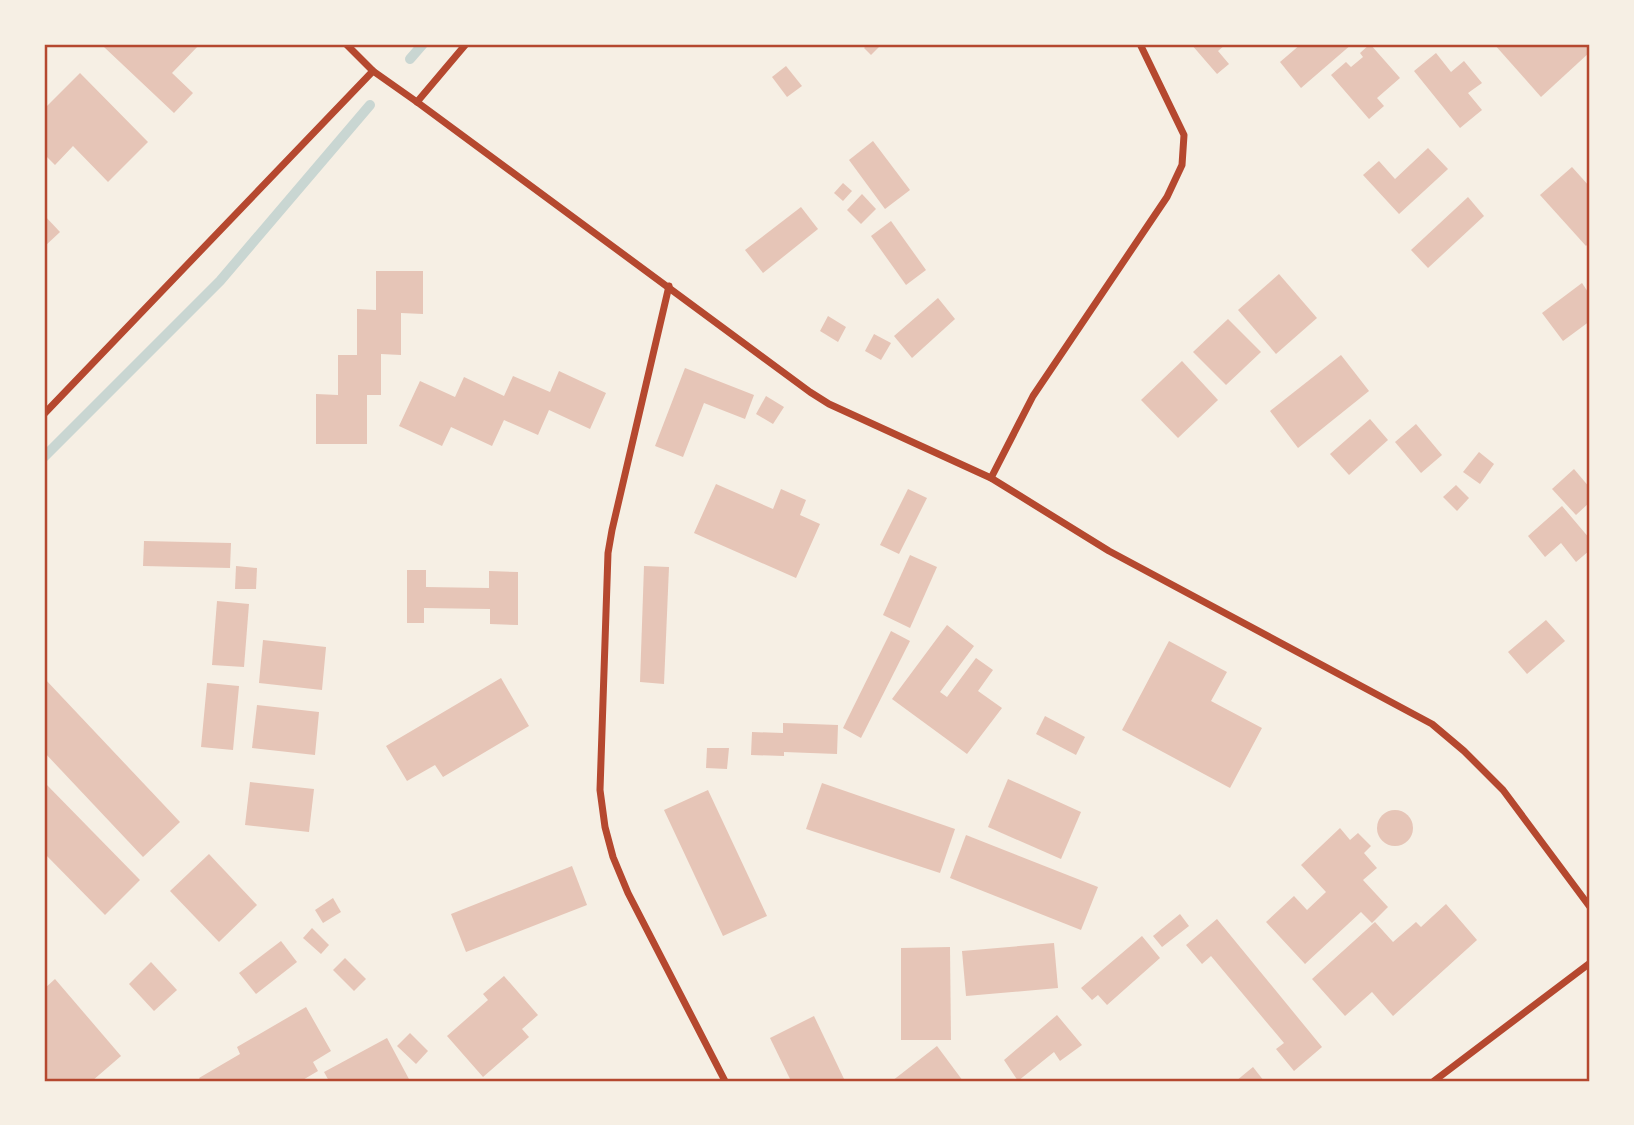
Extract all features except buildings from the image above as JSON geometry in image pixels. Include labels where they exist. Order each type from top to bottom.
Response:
[{"type":"street","points":[[346,44],[373,71],[810,392],[830,404],[991,478],[1109,551],[1432,724],[1503,790],[1590,907]]},
{"type":"street","points":[[417,102],[466,44]]},
{"type":"street","points":[[991,478],[1033,396],[1167,197],[1182,165],[1184,135],[1140,44]]},
{"type":"street","points":[[44,414],[373,71]]},
{"type":"street","points":[[669,286],[608,553],[600,790],[612,857],[725,1081]]},
{"type":"street","points":[[1434,1081],[1590,963]]},
{"type":"waterway","points":[[410,59],[423,44]]},
{"type":"waterway","points":[[44,457],[220,281],[370,105]]}]
